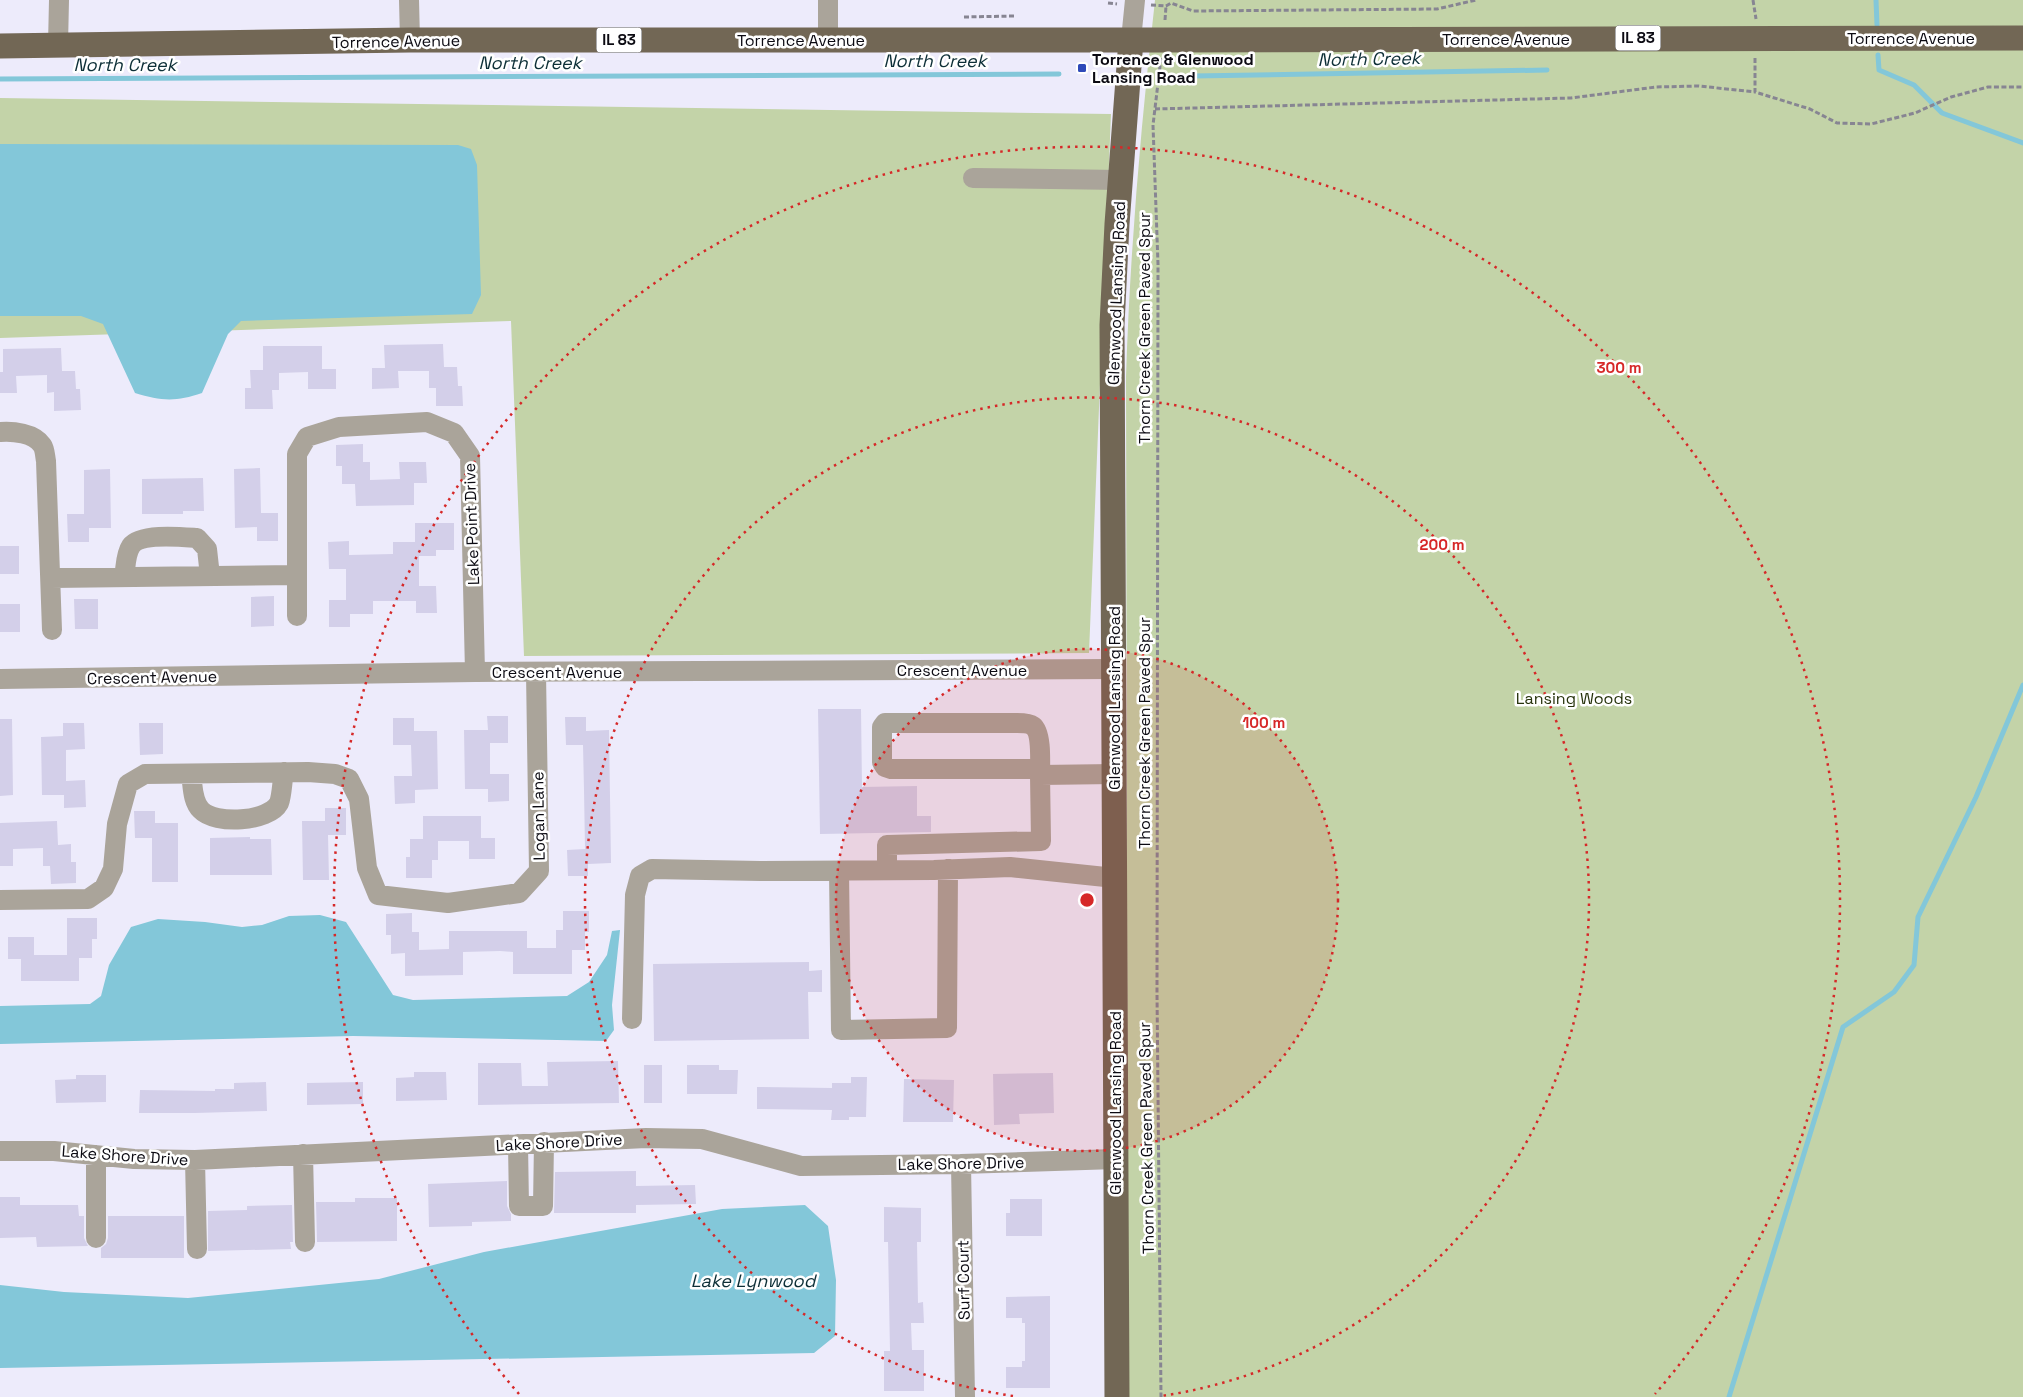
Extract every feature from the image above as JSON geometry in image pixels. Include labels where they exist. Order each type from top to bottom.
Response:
[{"type":"main road","name":"Torrence Avenue","points":[[0,46],[410,40],[2023,38]]},
{"type":"main road","name":"Glenwood Lansing Road","points":[[1117,1397],[1112,325],[1120,180],[1131,40]]},
{"type":"street","points":[[58,45],[59,0]]},
{"type":"street","points":[[409,0],[410,40]]},
{"type":"street","points":[[828,0],[828,40]]},
{"type":"street","name":"Glenwood Lansing Road","points":[[1131,40],[1135,0]]},
{"type":"street","points":[[973,178],[1120,180]]},
{"type":"street","name":"Lake Point Drive","points":[[297,616],[297,454],[306,437],[339,427],[427,422],[454,433],[470,456],[474,672]]},
{"type":"street","points":[[0,432],[13,431],[33,438],[42,445],[46,461],[52,578],[52,630]]},
{"type":"street","points":[[124,577],[128,552],[132,544],[139,540],[167,537],[197,538],[207,549],[210,576]]},
{"type":"street","points":[[52,578],[297,575]]},
{"type":"street","name":"Crescent Avenue","points":[[0,679],[474,672],[1113,669]]},
{"type":"street","name":"Logan Lane","points":[[0,900],[88,899],[104,888],[113,869],[117,824],[128,784],[145,774],[284,772],[335,774],[349,779],[359,799],[367,868],[378,895],[448,903],[519,893],[539,871],[536,672]]},
{"type":"street","points":[[887,870],[887,845],[1041,841],[1040,772],[1039,734],[1035,727],[1029,724],[1017,723],[886,724],[882,727],[882,762],[885,767],[891,769],[1040,772],[1114,774]]},
{"type":"street","points":[[191,774],[194,800],[202,811],[214,818],[232,820],[271,812],[279,802],[284,772]]},
{"type":"street","points":[[632,1019],[635,895],[640,876],[652,869],[839,871],[1010,867],[1114,878]]},
{"type":"street","points":[[839,871],[841,1030],[947,1028],[948,869]]},
{"type":"street","name":"Lake Shore Drive","points":[[0,1151],[54,1150],[134,1159],[195,1160],[646,1138],[702,1139],[801,1166],[961,1164],[1116,1159]]},
{"type":"street","points":[[518,1144],[519,1206],[543,1206],[544,1142]]},
{"type":"street","points":[[304,1154],[305,1242]]},
{"type":"street","points":[[96,1155],[96,1238]]},
{"type":"street","points":[[195,1160],[197,1249]]},
{"type":"street","name":"Surf Court","points":[[961,1164],[965,1397]]},
{"type":"path","points":[[1166,6],[1171,3],[1193,11],[1437,9],[1476,0]]},
{"type":"path","points":[[1753,0],[1757,22]]},
{"type":"path","points":[[964,17],[1014,16]]},
{"type":"path","points":[[1755,56],[1755,92]]},
{"type":"path","name":"Thorn Creek Green Paved Spur","points":[[1159,70],[1153,126],[1153,149],[1156,182],[1158,264],[1157,993],[1161,1397]]},
{"type":"path","points":[[1156,109],[1571,98],[1656,87],[1698,86],[1755,92],[1810,109],[1837,123],[1871,124],[1915,113],[1951,97],[1988,87],[2023,87]]},
{"type":"green space","name":"Lansing Woods","points":[[1155,0],[2023,0],[2023,1397],[1128,1397],[1126,377],[1130,282],[1137,188]]},
{"type":"green space","points":[[0,98],[1111,114],[1089,653],[524,656],[511,321],[0,338]]},
{"type":"water","points":[[0,144],[458,145],[471,149],[477,165],[481,295],[472,314],[241,321],[228,334],[202,393],[184,398],[168,399],[153,398],[135,393],[103,324],[81,316],[0,316]]},
{"type":"water","points":[[320,915],[346,922],[393,995],[413,1000],[567,996],[589,982],[607,955],[612,931],[620,930],[612,1005],[614,1030],[606,1041],[353,1036],[0,1044],[0,1006],[90,1004],[101,996],[109,965],[131,927],[158,919],[242,927],[262,925],[289,916]]},
{"type":"water","name":"Lake Lynwood","points":[[805,1205],[828,1226],[836,1280],[835,1336],[814,1353],[0,1368],[0,1285],[64,1292],[188,1298],[379,1279],[484,1252],[722,1209]]},
{"type":"building","points":[[443,344],[444,367],[457,367],[458,386],[462,386],[463,406],[436,406],[436,388],[429,388],[429,371],[398,371],[399,388],[372,389],[372,368],[385,368],[384,345]]},
{"type":"building","points":[[263,346],[322,346],[322,369],[336,369],[336,389],[308,389],[308,372],[279,373],[279,390],[272,390],[273,409],[245,409],[245,388],[251,388],[250,370],[263,370]]},
{"type":"building","points":[[61,348],[62,371],[75,371],[76,389],[80,389],[81,410],[54,411],[54,392],[47,393],[47,375],[16,376],[17,393],[0,393],[0,372],[3,372],[3,349]]},
{"type":"building","points":[[363,444],[363,462],[370,462],[370,480],[400,479],[399,462],[426,462],[427,483],[414,483],[414,505],[356,506],[355,484],[342,484],[342,466],[336,466],[336,445]]},
{"type":"building","points":[[260,468],[261,513],[278,513],[278,541],[257,541],[257,527],[235,528],[234,469]]},
{"type":"building","points":[[110,469],[111,528],[89,528],[89,542],[68,542],[67,514],[84,514],[84,470]]},
{"type":"building","points":[[203,478],[204,511],[183,511],[183,514],[142,514],[142,479]]},
{"type":"building","points":[[415,523],[454,523],[454,550],[436,550],[436,556],[419,556],[419,586],[436,586],[437,613],[416,613],[416,601],[373,601],[373,614],[350,614],[350,627],[329,627],[329,600],[346,600],[346,569],[329,569],[328,542],[349,541],[349,555],[393,554],[393,542],[415,542]]},
{"type":"building","points":[[0,546],[19,546],[19,574],[0,574]]},
{"type":"building","points":[[274,596],[274,626],[251,627],[251,597]]},
{"type":"building","points":[[74,599],[98,599],[98,629],[75,629]]},
{"type":"building","points":[[0,604],[20,604],[20,632],[0,632]]},
{"type":"building","points":[[818,709],[861,709],[862,787],[917,786],[917,816],[931,816],[931,832],[820,834]]},
{"type":"building","points":[[487,716],[508,716],[508,743],[490,743],[490,774],[509,774],[509,801],[488,802],[488,789],[465,789],[464,730],[488,730]]},
{"type":"building","points":[[565,717],[586,717],[586,731],[609,730],[611,863],[588,864],[588,876],[568,876],[567,850],[585,849],[584,790],[583,745],[566,745]]},
{"type":"building","points":[[393,718],[414,718],[414,731],[437,731],[438,789],[415,790],[415,803],[395,804],[394,776],[412,776],[411,745],[393,745]]},
{"type":"building","points":[[0,719],[12,719],[13,795],[0,796]]},
{"type":"building","points":[[63,723],[84,723],[85,749],[66,750],[66,781],[85,780],[86,807],[64,808],[64,795],[42,795],[41,737],[63,736]]},
{"type":"building","points":[[139,723],[163,723],[163,754],[140,755]]},
{"type":"building","points":[[325,808],[346,808],[346,835],[328,835],[329,880],[303,880],[302,821],[325,821]]},
{"type":"building","points":[[134,811],[155,811],[155,823],[178,823],[178,882],[152,882],[152,838],[135,838]]},
{"type":"building","points":[[423,816],[481,816],[481,838],[495,838],[495,859],[469,859],[469,841],[438,841],[438,860],[432,860],[432,878],[406,878],[406,857],[410,857],[410,839],[423,839]]},
{"type":"building","points":[[57,821],[58,845],[71,844],[71,862],[76,862],[76,883],[51,884],[50,866],[43,866],[43,848],[13,849],[13,866],[0,866],[0,823]]},
{"type":"building","points":[[250,837],[250,839],[271,839],[272,875],[210,875],[210,838]]},
{"type":"building","points":[[563,911],[589,911],[589,932],[585,932],[585,950],[572,950],[572,974],[513,974],[513,952],[500,951],[463,952],[463,975],[405,976],[405,953],[391,954],[391,935],[386,935],[386,914],[412,913],[412,932],[419,932],[419,950],[449,949],[449,931],[527,931],[527,948],[556,948],[556,930],[563,930]]},
{"type":"building","points":[[67,918],[97,918],[97,939],[92,939],[92,958],[79,958],[79,981],[21,981],[21,959],[8,959],[8,937],[34,937],[34,955],[67,955]]},
{"type":"building","points":[[809,962],[809,971],[822,970],[822,992],[808,992],[809,1039],[654,1041],[653,964]]},
{"type":"building","points":[[618,1061],[619,1103],[478,1105],[478,1063],[521,1063],[522,1086],[548,1086],[547,1062]]},
{"type":"building","points":[[644,1065],[662,1065],[662,1103],[644,1103]]},
{"type":"building","points":[[687,1065],[719,1065],[719,1070],[738,1070],[737,1094],[687,1094]]},
{"type":"building","points":[[414,1072],[446,1072],[447,1100],[396,1101],[396,1078],[414,1077]]},
{"type":"building","points":[[1053,1073],[1054,1113],[1019,1114],[1020,1124],[994,1125],[993,1074]]},
{"type":"building","points":[[76,1075],[106,1075],[106,1102],[56,1103],[55,1080],[76,1079]]},
{"type":"building","points":[[851,1077],[867,1077],[866,1117],[849,1117],[849,1120],[831,1120],[832,1110],[757,1109],[757,1087],[832,1088],[832,1083],[851,1083]]},
{"type":"building","points":[[904,1079],[954,1080],[953,1122],[903,1122]]},
{"type":"building","points":[[266,1082],[267,1111],[139,1113],[140,1090],[215,1091],[215,1089],[234,1089],[234,1083]]},
{"type":"building","points":[[363,1082],[363,1104],[307,1105],[307,1083]]},
{"type":"building","points":[[636,1171],[636,1186],[695,1185],[696,1204],[636,1205],[636,1213],[554,1213],[555,1172]]},
{"type":"building","points":[[507,1181],[507,1206],[511,1214],[511,1221],[472,1222],[472,1226],[429,1227],[428,1184]]},
{"type":"building","points":[[0,1197],[20,1197],[20,1205],[78,1205],[79,1216],[84,1216],[84,1238],[88,1246],[37,1247],[36,1237],[0,1238]]},
{"type":"building","points":[[355,1198],[397,1198],[397,1241],[317,1242],[316,1202],[355,1202]]},
{"type":"building","points":[[1010,1199],[1042,1199],[1042,1236],[1006,1236],[1006,1213],[1010,1213]]},
{"type":"building","points":[[292,1205],[293,1242],[290,1242],[291,1249],[208,1251],[208,1211],[247,1210],[247,1206]]},
{"type":"building","points":[[884,1207],[921,1208],[921,1242],[917,1242],[918,1303],[923,1302],[924,1323],[911,1323],[912,1350],[924,1350],[924,1391],[884,1391],[884,1351],[890,1351],[888,1242],[884,1242]]},
{"type":"building","points":[[108,1216],[184,1216],[184,1258],[101,1258],[101,1248],[106,1244],[108,1238]]},
{"type":"building","points":[[1050,1296],[1050,1388],[1006,1388],[1006,1367],[1022,1367],[1022,1361],[1025,1361],[1025,1323],[1022,1323],[1022,1318],[1006,1318],[1006,1297]]},
{"type":"waterway","name":"North Creek","points":[[1876,0],[1877,25]]},
{"type":"waterway","points":[[1878,55],[1879,70],[1914,85],[1942,113],[2023,143]]},
{"type":"waterway","name":"North Creek","points":[[1193,76],[1547,70]]},
{"type":"waterway","name":"North Creek","points":[[0,79],[1059,74]]},
{"type":"waterway","points":[[1729,1397],[1843,1027],[1894,992],[1914,965],[1918,917],[1976,797],[2023,685]]},
{"type":"place","name":"Torrence & Glenwood Lansing Road","points":[[1082,68]]}]
